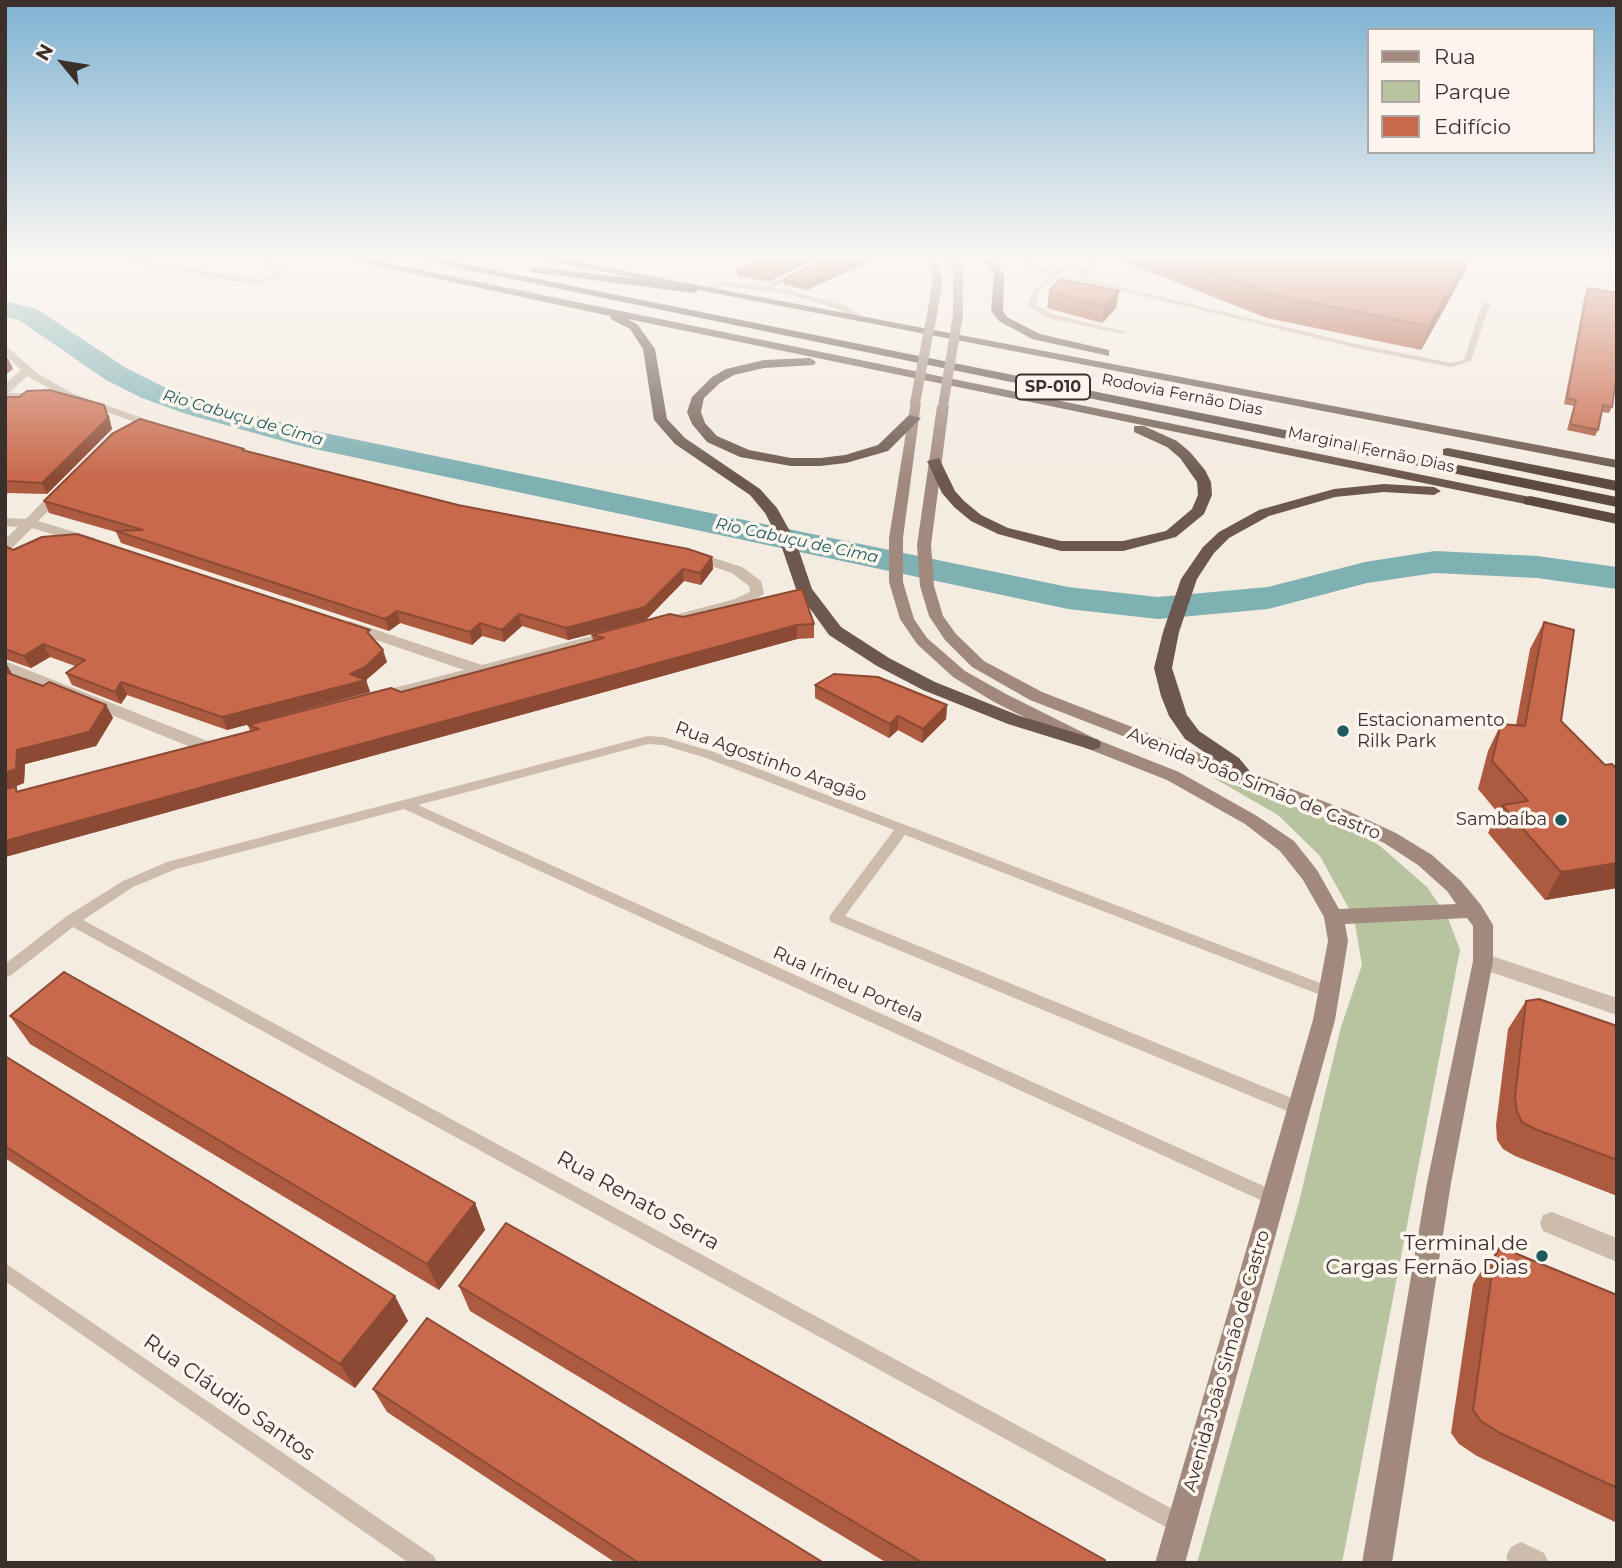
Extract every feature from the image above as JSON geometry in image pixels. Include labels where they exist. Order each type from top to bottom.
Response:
[{"type":"highway","points":[[635,330],[642,336],[652,363],[656,403],[667,428],[680,441],[755,492],[772,511],[804,589],[824,620],[854,644],[883,662],[961,700],[1092,744]]},
{"type":"highway","name":"Marginal Fernão Dias","points":[[699,330],[1531,501]]},
{"type":"highway","name":"Rodovia Fernão Dias","points":[[771,330],[1617,502]]},
{"type":"highway","name":"Rodovia Fernão Dias","points":[[855,330],[1347,432]]},
{"type":"highway","name":"Marginal Fernão Dias","points":[[916,330],[1617,464]]},
{"type":"highway","points":[[1023,330],[1065,344],[1338,406],[1357,414]]},
{"type":"highway","points":[[876,366],[805,361],[751,366],[730,372],[703,390],[694,412],[699,424],[712,439],[726,447],[791,462],[820,462],[866,455],[895,440],[914,418]]},
{"type":"highway","points":[[934,461],[949,493],[976,518],[1031,541],[1061,547],[1095,549],[1152,540],[1171,534],[1199,512],[1205,495],[1204,482],[1198,470],[1172,444],[1143,430],[1065,405]]},
{"type":"highway","points":[[1428,448],[1617,486]]},
{"type":"highway","points":[[1247,780],[1232,762],[1192,735],[1178,716],[1163,668],[1171,632],[1189,579],[1208,550],[1241,524],[1282,507],[1334,493],[1384,488],[1531,501],[1617,519]]},
{"type":"main road","name":"Avenida João Simão de Castro","points":[[929,330],[915,402],[896,538],[896,582],[907,619],[938,659],[1000,698],[1092,744],[1173,776],[1208,794],[1260,827],[1295,856],[1310,875],[1334,917],[1338,941],[1331,993],[1170,1563]]},
{"type":"main road","name":"Avenida João Simão de Castro","points":[[955,330],[934,461],[924,545],[927,586],[936,616],[950,637],[978,664],[1036,696],[1340,814],[1390,838],[1425,860],[1474,910],[1483,925],[1483,961],[1439,1183],[1377,1563]]},
{"type":"main road","points":[[1334,917],[1474,910]]},
{"type":"street","points":[[5,348],[27,370],[70,396],[129,423],[172,429]]},
{"type":"street","points":[[5,390],[27,370]]},
{"type":"street","points":[[5,396],[70,396]]},
{"type":"street","points":[[5,547],[76,475]]},
{"type":"street","points":[[5,522],[29,523],[107,547]]},
{"type":"street","points":[[362,702],[740,602],[757,594],[758,589],[752,580],[717,562],[669,550]]},
{"type":"street","points":[[340,623],[481,670]]},
{"type":"street","points":[[5,666],[210,744],[177,752]]},
{"type":"street","points":[[1483,961],[1617,1007]]},
{"type":"street","points":[[1552,1223],[1617,1250]]},
{"type":"lane","points":[[1114,330],[1123,332]]},
{"type":"lane","points":[[1300,330],[1451,365],[1467,361],[1477,330]]},
{"type":"lane","name":"Rua Agostinho Aragão","points":[[5,972],[72,920],[128,884],[172,865],[648,740],[663,741],[710,755],[1331,993]]},
{"type":"lane","name":"Rua Irineu Portela","points":[[407,805],[1273,1198]]},
{"type":"lane","points":[[902,829],[836,918],[1298,1108]]},
{"type":"lane","name":"Rua Renato Serra","points":[[72,920],[1181,1524]]},
{"type":"lane","name":"Rua Cláudio Santos","points":[[5,1271],[428,1563]]},
{"type":"green space","points":[[1212,777],[1332,820],[1379,845],[1427,887],[1448,918],[1460,950],[1342,1563],[1197,1563],[1299,1202],[1341,1027],[1362,965],[1354,918],[1320,856],[1278,815]]},
{"type":"building","points":[[1580,330],[1617,330],[1617,372],[1612,407],[1603,405],[1598,430],[1570,424],[1576,400],[1567,398]]},
{"type":"building","points":[[49,390],[104,405],[108,418],[42,483],[5,481],[5,397],[19,397],[27,391]]},
{"type":"building","points":[[140,419],[244,449],[242,450],[458,505],[688,549],[712,557],[700,573],[683,569],[645,607],[566,628],[519,614],[502,630],[480,623],[470,632],[397,611],[385,619],[116,531],[143,530],[44,501],[112,434]]},
{"type":"building","points":[[77,534],[370,630],[367,632],[383,650],[365,667],[350,674],[366,680],[222,717],[121,682],[115,692],[66,673],[85,660],[43,644],[24,656],[5,649],[5,548],[13,550],[42,537]]},
{"type":"building","points":[[802,589],[814,624],[797,625],[5,841],[5,789],[16,787],[16,792],[259,729],[248,725],[391,688],[401,692],[604,638],[592,635],[670,614],[683,617]]},
{"type":"building","points":[[1544,622],[1574,630],[1561,721],[1605,765],[1612,764],[1617,769],[1617,863],[1561,872],[1502,805],[1528,801],[1492,761],[1501,724],[1525,726]]},
{"type":"building","points":[[5,672],[43,686],[49,682],[106,705],[89,732],[17,750],[16,769],[5,773]]},
{"type":"building","points":[[834,674],[878,677],[947,705],[923,729],[898,716],[890,724],[815,685]]},
{"type":"building","points":[[64,972],[475,1203],[427,1264],[10,1016]]},
{"type":"building","points":[[1539,999],[1617,1026],[1617,1160],[1535,1129],[1522,1122],[1517,1112],[1515,1097],[1526,1001]]},
{"type":"building","points":[[5,1056],[395,1296],[340,1364],[5,1146]]},
{"type":"building","points":[[506,1223],[1105,1560],[1104,1563],[923,1563],[459,1286]]},
{"type":"building","points":[[1500,1247],[1617,1295],[1617,1488],[1500,1433],[1481,1421],[1473,1410],[1494,1258]]},
{"type":"building","points":[[427,1318],[824,1563],[639,1563],[373,1389]]},
{"type":"waterway","name":"Rio Cabuçu de Cima","points":[[52,330],[116,374],[152,392],[196,408],[301,437],[1068,598],[1158,608],[1268,598],[1365,573],[1435,562],[1537,567],[1617,578]]},
{"type":"place","name":"Estacionamento Rilk Park","points":[[1343,731]]},
{"type":"place","name":"Sambaíba","points":[[1561,820]]},
{"type":"place","name":"Terminal de Cargas Fernão Dias","points":[[1542,1256]]}]
